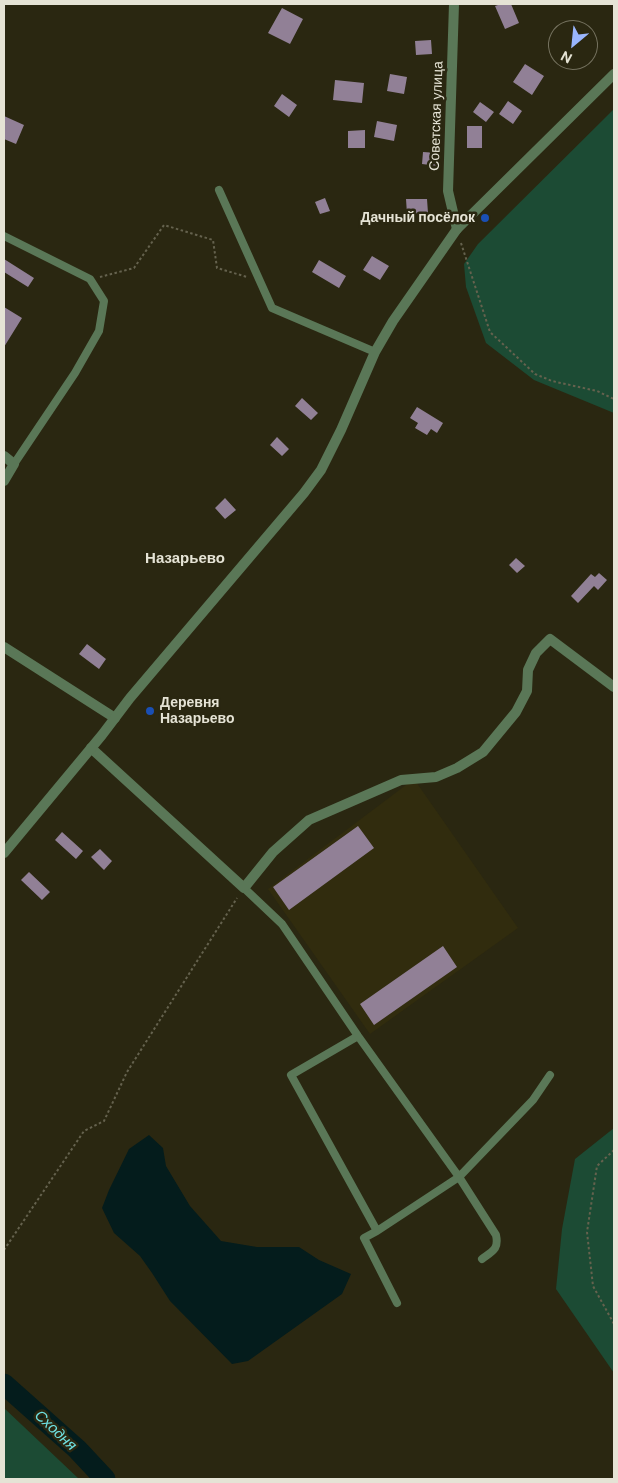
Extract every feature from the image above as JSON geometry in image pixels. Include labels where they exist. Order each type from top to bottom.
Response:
[{"type":"street","name":"Советская улица","points":[[454,4],[448,191],[457,229]]},
{"type":"street","points":[[4,853],[304,493],[321,470],[341,430],[375,352],[393,321],[457,229],[614,74]]},
{"type":"street","points":[[4,456],[14,464],[4,481]]},
{"type":"street","points":[[91,748],[244,888],[273,852],[308,820],[401,780],[436,776],[458,768],[483,752],[516,712],[527,691],[528,670],[536,653],[550,639],[614,687]]},
{"type":"street","points":[[4,646],[115,718]]},
{"type":"lane","points":[[219,190],[272,308],[375,352]]},
{"type":"lane","points":[[4,236],[90,279],[104,301],[99,331],[75,373],[14,464]]},
{"type":"lane","points":[[244,888],[282,924],[358,1036],[459,1177],[496,1235],[498,1243],[495,1249],[482,1259]]},
{"type":"lane","points":[[358,1036],[291,1075],[377,1231]]},
{"type":"lane","points":[[397,1303],[364,1238],[459,1177],[533,1100],[550,1075]]},
{"type":"path","points":[[90,279],[134,268],[164,225],[212,240],[217,268],[260,281]]},
{"type":"path","points":[[457,229],[490,332],[535,374],[552,381],[596,391],[614,399]]},
{"type":"path","points":[[4,1250],[84,1131],[104,1121],[127,1072],[244,888]]},
{"type":"path","points":[[614,1150],[597,1166],[587,1232],[593,1286],[614,1324]]},
{"type":"shaded area","points":[[414,779],[518,928],[370,1034],[268,889]]},
{"type":"green space","points":[[614,109],[614,413],[534,380],[486,343],[466,287],[464,264],[478,244]]},
{"type":"green space","points":[[614,1128],[614,1373],[556,1289],[562,1229],[575,1159]]},
{"type":"green space","points":[[4,1408],[79,1479],[4,1479]]},
{"type":"water","points":[[149,1135],[163,1148],[166,1166],[190,1206],[221,1241],[257,1247],[299,1247],[319,1260],[351,1274],[342,1294],[248,1361],[232,1364],[170,1301],[140,1256],[114,1233],[102,1208],[129,1149]]},
{"type":"building","points":[[511,4],[519,23],[505,29],[495,6]]},
{"type":"building","points":[[282,8],[303,19],[290,44],[268,33]]},
{"type":"building","points":[[431,40],[432,54],[416,55],[415,41]]},
{"type":"building","points":[[525,64],[544,76],[532,95],[513,82]]},
{"type":"building","points":[[390,74],[407,77],[404,94],[387,91]]},
{"type":"building","points":[[335,80],[364,83],[362,103],[333,100]]},
{"type":"building","points":[[282,94],[297,105],[289,117],[274,106]]},
{"type":"building","points":[[508,101],[522,111],[513,124],[499,114]]},
{"type":"building","points":[[480,102],[494,112],[486,122],[473,112]]},
{"type":"building","points":[[4,116],[24,125],[16,144],[4,139]]},
{"type":"building","points":[[377,121],[397,125],[394,141],[374,137]]},
{"type":"building","points":[[467,126],[482,126],[482,148],[467,148]]},
{"type":"building","points":[[365,130],[365,148],[348,148],[348,131]]},
{"type":"building","points":[[423,152],[438,153],[438,166],[422,164]]},
{"type":"building","points":[[325,198],[330,211],[320,214],[315,202]]},
{"type":"building","points":[[406,199],[427,199],[428,213],[407,214]]},
{"type":"building","points":[[372,256],[389,266],[380,280],[363,270]]},
{"type":"building","points":[[4,259],[34,278],[28,287],[4,272]]},
{"type":"building","points":[[319,260],[346,276],[339,288],[312,272]]},
{"type":"building","points":[[4,307],[22,318],[4,347]]},
{"type":"building","points":[[302,398],[318,413],[311,420],[295,406]]},
{"type":"building","points":[[417,407],[443,423],[437,433],[431,429],[427,435],[415,428],[418,423],[410,418]]},
{"type":"building","points":[[277,437],[289,449],[282,456],[270,445]]},
{"type":"building","points":[[225,498],[236,510],[225,519],[215,508]]},
{"type":"building","points":[[516,558],[525,566],[517,573],[509,565]]},
{"type":"building","points":[[599,573],[607,580],[598,590],[594,586],[578,603],[571,596],[591,574],[595,577]]},
{"type":"building","points":[[87,644],[106,659],[99,669],[79,654]]},
{"type":"building","points":[[358,826],[374,848],[289,910],[273,887]]},
{"type":"building","points":[[62,832],[83,851],[76,859],[55,840]]},
{"type":"building","points":[[100,849],[112,861],[104,870],[91,857]]},
{"type":"building","points":[[29,872],[50,892],[42,900],[21,880]]},
{"type":"building","points":[[443,946],[457,967],[374,1025],[360,1004]]},
{"type":"waterway","name":"Сходня","points":[[4,1384],[77,1449],[105,1479]]},
{"type":"place","name":"Дачный посёлок","points":[[485,218]]},
{"type":"place","name":"Деревня Назарьево","points":[[150,711]]},
{"type":"district","name":"Назарьево","points":[[185,559]]}]
